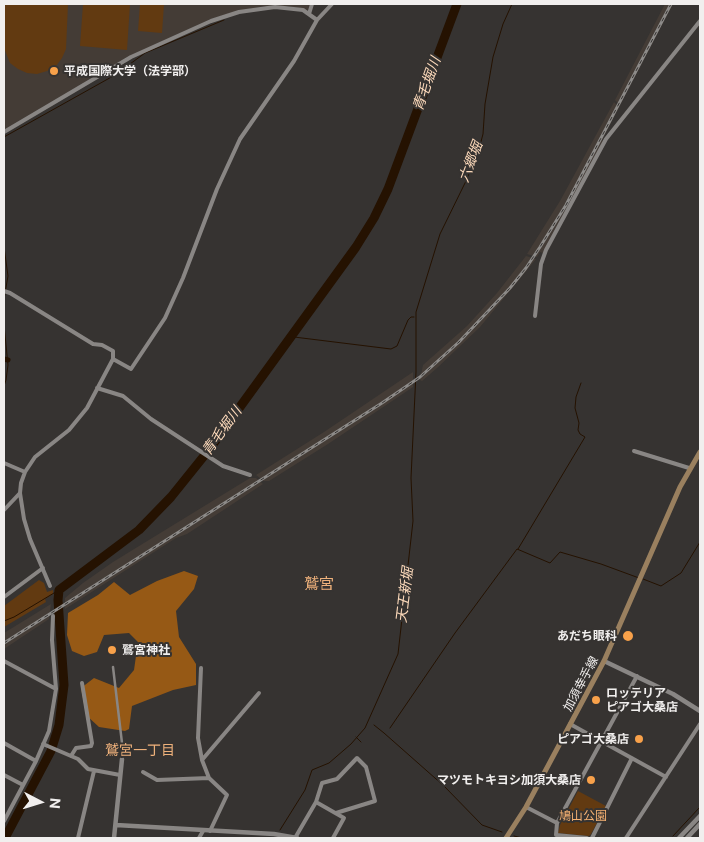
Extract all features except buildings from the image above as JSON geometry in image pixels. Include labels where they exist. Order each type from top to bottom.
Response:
[{"type":"main road","name":"加須幸手線","points":[[506,838],[526,807],[604,661],[690,468],[700,452]]},
{"type":"street","points":[[309,14],[312,4]]},
{"type":"street","points":[[113,359],[131,369],[165,318],[183,278],[217,189],[240,139],[294,62],[317,20],[332,4]]},
{"type":"street","points":[[4,132],[131,57],[211,21],[239,12],[286,7],[303,10],[317,20]]},
{"type":"street","points":[[535,316],[541,264],[546,250],[603,145],[700,21]]},
{"type":"street","points":[[4,291],[94,344],[102,344],[113,351],[113,359],[86,408],[70,430],[35,457],[24,472],[20,483],[24,519],[30,539],[44,568],[50,586]]},
{"type":"street","points":[[97,388],[123,396],[151,420],[199,449],[225,468],[250,474]]},
{"type":"street","points":[[634,451],[690,468]]},
{"type":"street","points":[[4,463],[24,472]]},
{"type":"street","points":[[4,510],[20,493]]},
{"type":"street","points":[[4,597],[44,568]]},
{"type":"street","points":[[4,818],[45,745],[49,732],[56,689],[52,640],[53,616]]},
{"type":"street","points":[[4,661],[56,689]]},
{"type":"street","points":[[604,661],[673,694],[700,711]]},
{"type":"street","points":[[113,667],[122,743],[114,838]]},
{"type":"street","points":[[201,668],[198,738],[202,760],[209,778],[227,795],[210,831]]},
{"type":"street","points":[[587,838],[555,837],[557,823],[637,676]]},
{"type":"street","points":[[71,756],[76,748],[91,746],[92,743],[82,683]]},
{"type":"street","points":[[202,760],[259,693]]},
{"type":"street","points":[[570,724],[666,777]]},
{"type":"street","points":[[626,838],[700,724]]},
{"type":"street","points":[[4,743],[36,761]]},
{"type":"street","points":[[45,745],[78,759],[88,769],[120,775]]},
{"type":"street","points":[[116,825],[296,838],[316,802],[322,782],[338,779],[357,758],[366,767],[375,801],[336,813]]},
{"type":"street","points":[[592,838],[632,758]]},
{"type":"street","points":[[78,838],[94,771]]},
{"type":"street","points":[[143,772],[157,780],[209,778]]},
{"type":"street","points":[[4,775],[23,785]]},
{"type":"street","points":[[316,802],[344,818],[333,838]]},
{"type":"street","points":[[526,807],[557,823]]},
{"type":"street","points":[[679,838],[700,816]]},
{"type":"street","points":[[687,838],[700,824]]},
{"type":"street","points":[[200,838],[203,831]]},
{"type":"shaded area","name":"平成国際大学（法学部）","points":[[4,4],[310,4],[308,10],[288,6],[265,6],[211,19],[127,57],[4,130]]},
{"type":"shaded area","points":[[665,4],[673,4],[620,105],[615,100]]},
{"type":"shaded area","points":[[614,102],[619,107],[603,141],[543,253],[540,252],[537,257],[527,254],[560,201]]},
{"type":"shaded area","points":[[526,256],[536,259],[480,327],[437,368],[422,381],[420,380],[423,365],[467,326],[497,293]]},
{"type":"shaded area","points":[[413,372],[413,387],[328,444],[269,481],[264,481],[256,475],[324,432]]},
{"type":"shaded area","points":[[250,478],[256,478],[263,484],[187,534],[176,538],[65,609],[65,598],[83,583],[113,562]]},
{"type":"shaded area","points":[[184,571],[198,576],[194,589],[176,611],[179,637],[196,664],[196,685],[173,690],[132,706],[129,729],[125,731],[99,727],[86,715],[81,688],[94,678],[119,688],[134,670],[138,642],[129,633],[104,635],[97,652],[84,656],[72,651],[67,635],[68,613],[98,595],[114,582],[130,595],[157,581]]},
{"type":"shaded area","points":[[51,604],[49,619],[4,649],[4,633]]},
{"type":"green space","points":[[5,4],[68,4],[66,49],[56,66],[37,74],[27,73],[10,63],[4,48]]},
{"type":"green space","points":[[83,4],[130,4],[127,50],[80,46]]},
{"type":"green space","points":[[140,4],[164,4],[162,33],[138,31]]},
{"type":"green space","points":[[39,580],[44,583],[47,592],[53,590],[53,594],[45,599],[46,602],[4,627],[4,606]]},
{"type":"green space","name":"鳩山公園","points":[[578,791],[606,806],[589,836],[558,833],[560,825]]},
{"type":"waterway","name":"青毛堀川","points":[[5,838],[51,751],[59,725],[64,685],[58,600],[59,590],[139,530],[171,497],[208,451],[356,247],[374,218],[388,189],[457,4]]},
{"type":"waterway","name":"天王新堀","points":[[280,830],[305,790],[312,770],[329,763],[351,744],[365,728],[398,654],[413,521],[411,478],[416,372],[416,312],[440,234],[466,181],[479,149],[483,134],[485,104],[493,57],[503,24],[512,4]]},
{"type":"waterway","points":[[4,137],[115,75],[145,53],[224,20]]},
{"type":"waterway","points":[[4,247],[8,276],[4,299]]},
{"type":"waterway","points":[[291,335],[294,337],[391,349],[397,346],[408,320],[414,317]]},
{"type":"waterway","points":[[4,325],[8,365],[4,386]]},
{"type":"waterway","points":[[4,359],[8,360]]},
{"type":"waterway","points":[[518,549],[585,437],[578,430],[579,423],[575,408],[576,397],[581,383]]},
{"type":"waterway","points":[[643,579],[661,586],[681,573],[700,542]]},
{"type":"waterway","points":[[390,728],[455,633],[517,549],[550,563],[560,552],[639,578]]},
{"type":"waterway","points":[[4,621],[59,590]]},
{"type":"waterway","points":[[374,725],[444,786],[482,825],[502,832]]},
{"type":"waterway","name":"天王新堀","points":[[356,737],[361,742]]},
{"type":"waterway","points":[[673,836],[700,807]]},
{"type":"waterway","points":[[514,836],[522,838]]},
{"type":"railway","points":[[4,643],[382,403],[420,377],[459,342],[510,288],[540,247],[566,205],[671,4]]},
{"type":"place","name":"平成国際大学（法学部）","points":[[54,71]]},
{"type":"place","name":"あだち眼科","points":[[628,636]]},
{"type":"place","name":"鷲宮神社","points":[[112,650]]},
{"type":"place","name":"ロッテリア ピアゴ大桑店","points":[[596,700]]},
{"type":"place","name":"ピアゴ大桑店","points":[[639,739]]},
{"type":"place","name":"マツモトキヨシ加須大桑店","points":[[591,780]]},
{"type":"district","name":"鷲宮","points":[[319,584]]},
{"type":"district","name":"鷲宮一丁目","points":[[140,751]]},
{"type":"water label","name":"六郷堀","points":[[471,162]]}]
